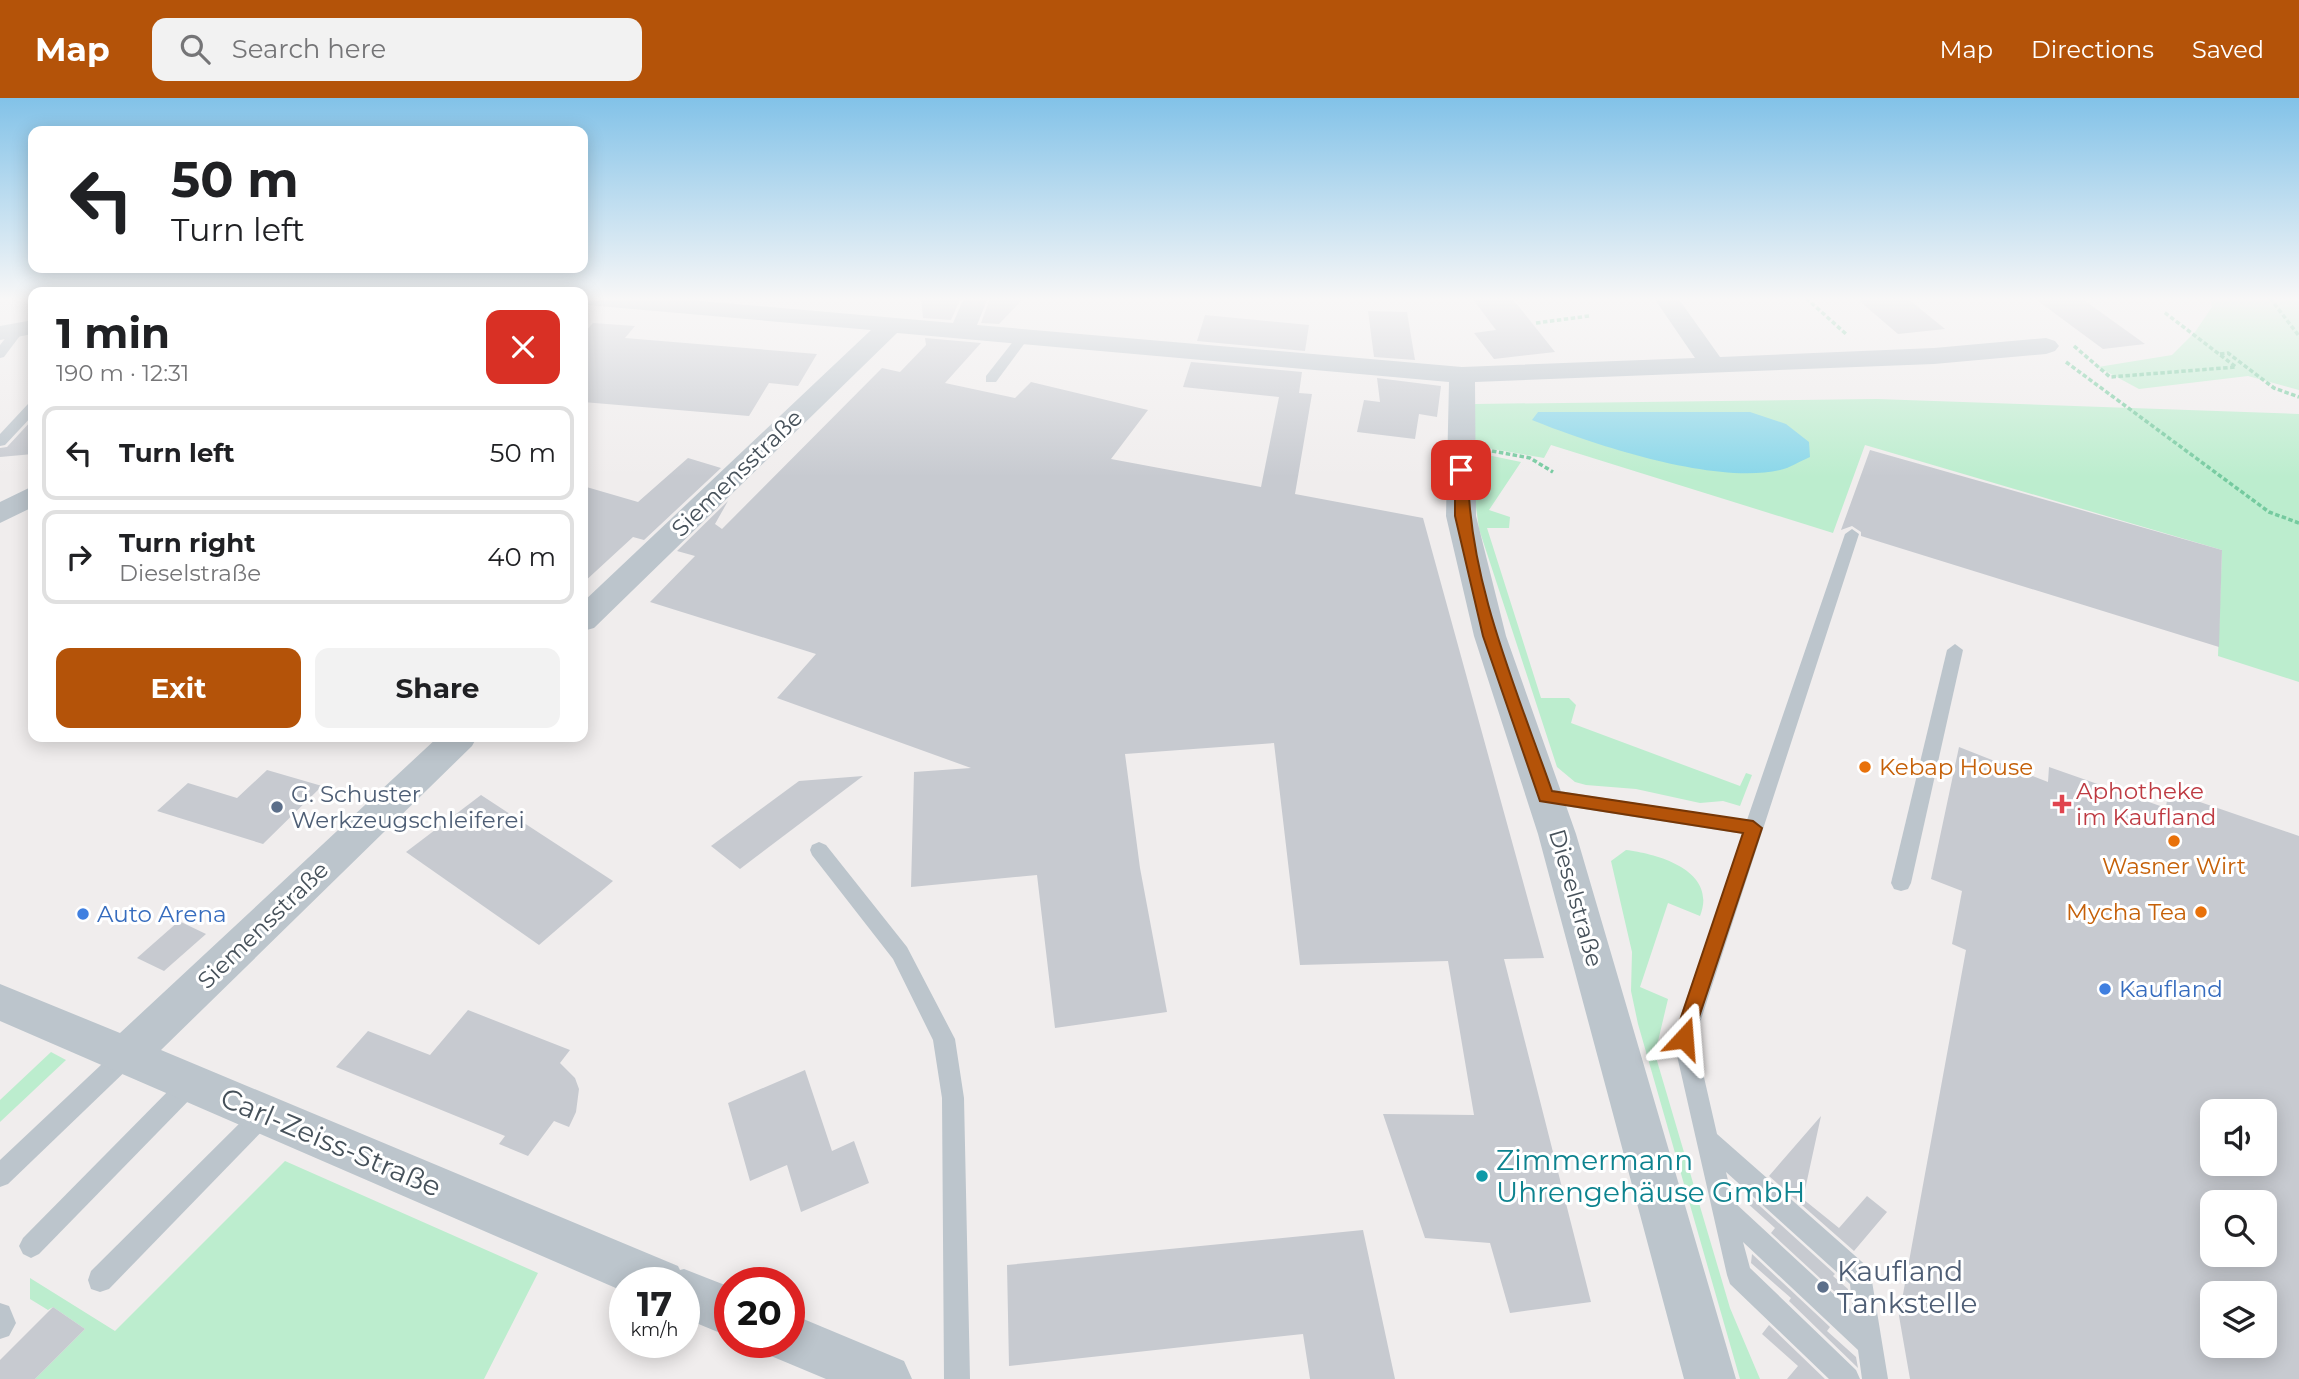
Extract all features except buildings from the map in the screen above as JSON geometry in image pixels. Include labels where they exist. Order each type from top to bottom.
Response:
[{"type":"street","name":"Siemensstraße","points":[[588,615],[857,358]]},
{"type":"street","points":[[1270,358],[1462,374],[1888,358]]},
{"type":"street","points":[[1707,358],[1713,366]]},
{"type":"street","name":"Dieselstraße","points":[[1462,374],[1464,530],[1490,636],[1546,796],[1710,1379]]},
{"type":"street","points":[[0,514],[28,498]]},
{"type":"street","name":"Siemensstraße","points":[[127,1055],[455,742]]},
{"type":"street","name":"Carl-Zeiss-Straße","points":[[0,1002],[623,1267]]},
{"type":"street","points":[[805,1345],[886,1379]]},
{"type":"lane","points":[[992,379],[1008,358]]},
{"type":"lane","points":[[0,442],[28,412]]},
{"type":"lane","points":[[1847,1379],[1739,1275],[1684,1038],[1852,534]]},
{"type":"lane","points":[[1902,883],[1955,650]]},
{"type":"lane","points":[[1546,796],[1753,828]]},
{"type":"lane","points":[[819,850],[900,953],[944,1039],[953,1098],[957,1379]]},
{"type":"lane","points":[[0,1176],[127,1055]]},
{"type":"lane","points":[[31,1246],[191,1083]]},
{"type":"lane","points":[[100,1280],[264,1114]]},
{"type":"lane","points":[[1707,1139],[1861,1278],[1875,1379]]},
{"type":"lane","points":[[1724,1208],[1870,1344]]},
{"type":"lane","points":[[0,1315],[4,1323],[0,1327]]},
{"type":"path","points":[[2062,358],[2269,512],[2299,523]]},
{"type":"path","points":[[2087,358],[2110,377],[2236,367],[2225,358]]},
{"type":"path","points":[[2234,358],[2274,388],[2299,397]]},
{"type":"path","points":[[1461,447],[1530,458],[1553,472]]},
{"type":"green space","points":[[2155,358],[2299,358],[2299,390],[2248,376],[2139,389],[2098,367]]},
{"type":"green space","points":[[1877,399],[2299,414],[2299,682],[2218,656],[2222,550],[1865,445],[1833,533],[1551,445],[1544,458],[1475,446],[1475,404]]},
{"type":"green space","points":[[1478,453],[1521,462],[1489,510],[1510,517],[1509,528],[1487,528],[1541,698],[1569,698],[1576,705],[1571,723],[1740,786],[1746,773],[1752,775],[1740,806],[1723,801],[1700,803],[1636,789],[1586,785],[1575,782],[1557,767],[1479,529],[1475,500]]},
{"type":"green space","points":[[1626,850],[1669,861],[1693,876],[1701,887],[1703,900],[1700,916],[1668,903],[1640,987],[1668,999],[1655,1054],[1730,1308],[1760,1379],[1740,1379],[1638,1024],[1631,991],[1632,952],[1611,861]]},
{"type":"green space","points":[[51,1052],[66,1060],[0,1122],[0,1100]]},
{"type":"green space","points":[[285,1161],[538,1273],[484,1379],[35,1379],[85,1329],[53,1307],[48,1310],[30,1299],[30,1278],[115,1331]]},
{"type":"water","points":[[1538,412],[1750,412],[1786,424],[1809,442],[1810,457],[1784,469],[1753,473],[1689,467],[1621,451],[1558,430],[1532,420]]},
{"type":"place","name":"Kebap House","points":[[1865,767]]},
{"type":"place","name":"Aphotheke im Kaufland","points":[[2062,804]]},
{"type":"place","name":"G. Schuster Werkzeugschleiferei","points":[[277,807]]},
{"type":"place","name":"Wasner Wirt","points":[[2174,841]]},
{"type":"place","name":"Mycha Tea","points":[[2201,912]]},
{"type":"place","name":"Auto Arena","points":[[83,914]]},
{"type":"place","name":"Kaufland","points":[[2105,989]]},
{"type":"place","name":"Zimmermann Uhrengehäuse GmbH","points":[[1482,1176]]},
{"type":"place","name":"Kaufland Tankstelle","points":[[1823,1287]]},
{"type":"route","points":[[1461,470],[1461,516],[1490,636],[1546,796],[1753,828],[1684,1038]]}]
